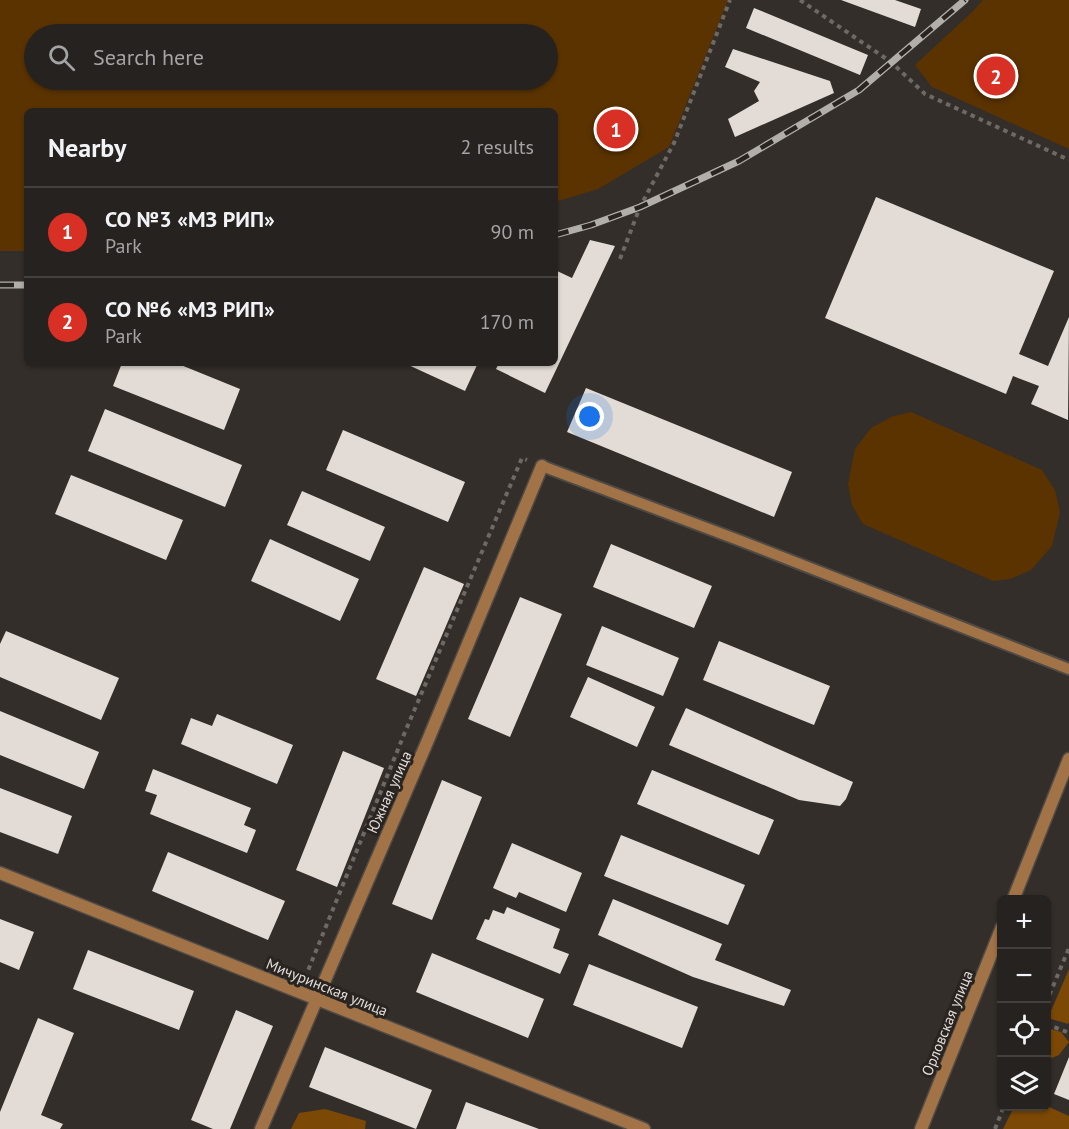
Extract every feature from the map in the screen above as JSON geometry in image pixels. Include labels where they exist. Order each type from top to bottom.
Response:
[{"type":"street","name":"Южная улица","points":[[261,1129],[429,740],[542,466]]},
{"type":"street","points":[[1015,895],[1069,759]]},
{"type":"street","name":"Мичуринская улица","points":[[0,873],[644,1129]]},
{"type":"street","name":"Орловская улица","points":[[921,1129],[997,939]]},
{"type":"lane","points":[[542,466],[1069,669]]},
{"type":"path","points":[[620,259],[640,207],[674,143],[730,0]]},
{"type":"path","points":[[800,0],[891,62],[925,94],[1069,160]]},
{"type":"path","points":[[303,982],[410,720],[522,458],[542,466]]},
{"type":"path","points":[[1051,993],[1069,948]]},
{"type":"path","points":[[1051,1026],[1067,1032]]},
{"type":"path","points":[[995,1129],[1002,1111]]},
{"type":"shaded area","points":[[0,0],[728,0],[669,147],[598,189],[558,201],[558,108],[24,108],[24,251],[0,251]]},
{"type":"shaded area","points":[[983,0],[1069,0],[1069,149],[932,87],[915,65]]},
{"type":"shaded area","points":[[911,412],[1042,470],[1055,490],[1060,512],[1052,546],[1031,570],[1010,579],[993,581],[863,524],[852,505],[848,484],[855,449],[871,428],[891,417]]},
{"type":"shaded area","points":[[1069,969],[1068,1024],[1051,1019],[1051,1011]]},
{"type":"shaded area","points":[[1051,1029],[1061,1032],[1069,1042],[1059,1055],[1051,1058]]},
{"type":"shaded area","points":[[1051,1108],[1069,1116],[1069,1129],[1003,1129],[1012,1111],[1051,1111]]},
{"type":"shaded area","points":[[325,1109],[366,1121],[365,1129],[291,1129],[299,1113]]},
{"type":"building","points":[[841,0],[895,0],[921,9],[915,27]]},
{"type":"building","points":[[754,8],[868,55],[860,75],[746,28]]},
{"type":"building","points":[[733,49],[830,81],[834,93],[735,137],[728,119],[759,101],[754,91],[760,82],[725,67]]},
{"type":"building","points":[[876,197],[1054,271],[1019,354],[1048,366],[1069,317],[1068,420],[1031,404],[1039,386],[1013,376],[1006,394],[825,318]]},
{"type":"building","points":[[590,240],[615,246],[558,366],[558,271],[572,278]]},
{"type":"building","points":[[121,366],[183,366],[240,389],[224,430],[113,386]]},
{"type":"building","points":[[411,366],[477,366],[465,391]]},
{"type":"building","points":[[498,366],[558,366],[545,393],[496,369]]},
{"type":"building","points":[[586,388],[792,472],[774,517],[567,432]]},
{"type":"building","points":[[105,409],[242,465],[225,507],[88,451]]},
{"type":"building","points":[[343,430],[465,482],[448,522],[326,470]]},
{"type":"building","points":[[71,475],[183,520],[166,560],[55,514]]},
{"type":"building","points":[[302,491],[385,527],[370,561],[287,525]]},
{"type":"building","points":[[270,539],[359,579],[340,621],[251,581]]},
{"type":"building","points":[[611,544],[712,586],[694,628],[593,587]]},
{"type":"building","points":[[424,567],[464,584],[416,696],[376,679]]},
{"type":"building","points":[[520,597],[562,614],[510,737],[468,719]]},
{"type":"building","points":[[602,626],[679,658],[663,696],[586,665]]},
{"type":"building","points":[[6,631],[119,678],[101,720],[0,677],[0,644]]},
{"type":"building","points":[[719,641],[830,686],[814,725],[703,680]]},
{"type":"building","points":[[588,677],[655,707],[637,747],[570,717]]},
{"type":"building","points":[[686,708],[853,782],[846,799],[840,806],[799,800],[669,745]]},
{"type":"building","points":[[0,711],[99,752],[84,789],[0,755]]},
{"type":"building","points":[[217,714],[293,745],[277,784],[181,744],[191,718],[212,726]]},
{"type":"building","points":[[343,751],[384,768],[337,887],[296,870]]},
{"type":"building","points":[[153,769],[251,808],[244,825],[256,830],[247,853],[150,814],[157,795],[145,791]]},
{"type":"building","points":[[652,770],[774,820],[759,855],[637,804]]},
{"type":"building","points":[[442,780],[482,797],[432,920],[392,904]]},
{"type":"building","points":[[0,788],[72,816],[58,854],[0,832]]},
{"type":"building","points":[[621,835],[745,885],[728,925],[604,876]]},
{"type":"building","points":[[512,843],[582,873],[566,912],[519,892],[516,898],[493,888]]},
{"type":"building","points":[[168,852],[285,901],[268,940],[152,891]]},
{"type":"building","points":[[613,899],[722,944],[715,960],[791,990],[784,1006],[693,977],[598,935]]},
{"type":"building","points":[[507,907],[560,929],[553,948],[569,954],[560,974],[476,939],[485,919],[489,920],[493,910],[504,914]]},
{"type":"building","points":[[0,919],[34,932],[19,970],[0,962]]},
{"type":"building","points":[[88,950],[194,991],[179,1030],[73,989]]},
{"type":"building","points":[[432,953],[544,999],[528,1038],[416,992]]},
{"type":"building","points":[[589,964],[698,1007],[682,1048],[573,1005]]},
{"type":"building","points":[[236,1010],[273,1026],[230,1129],[213,1129],[191,1120]]},
{"type":"building","points":[[38,1018],[74,1033],[41,1115],[63,1124],[60,1129],[0,1129],[0,1112]]},
{"type":"building","points":[[325,1047],[432,1090],[416,1129],[309,1087]]},
{"type":"building","points":[[1069,1057],[1069,1100],[1054,1094]]},
{"type":"building","points":[[466,1102],[539,1129],[456,1129]]},
{"type":"railway","points":[[558,234],[640,207],[739,161],[859,90],[965,0]]},
{"type":"railway","points":[[0,285],[24,285]]},
{"type":"place","name":"СО №6 «МЗ РИП»","points":[[996,76]]},
{"type":"place","name":"СО №3 «МЗ РИП»","points":[[616,129]]}]
